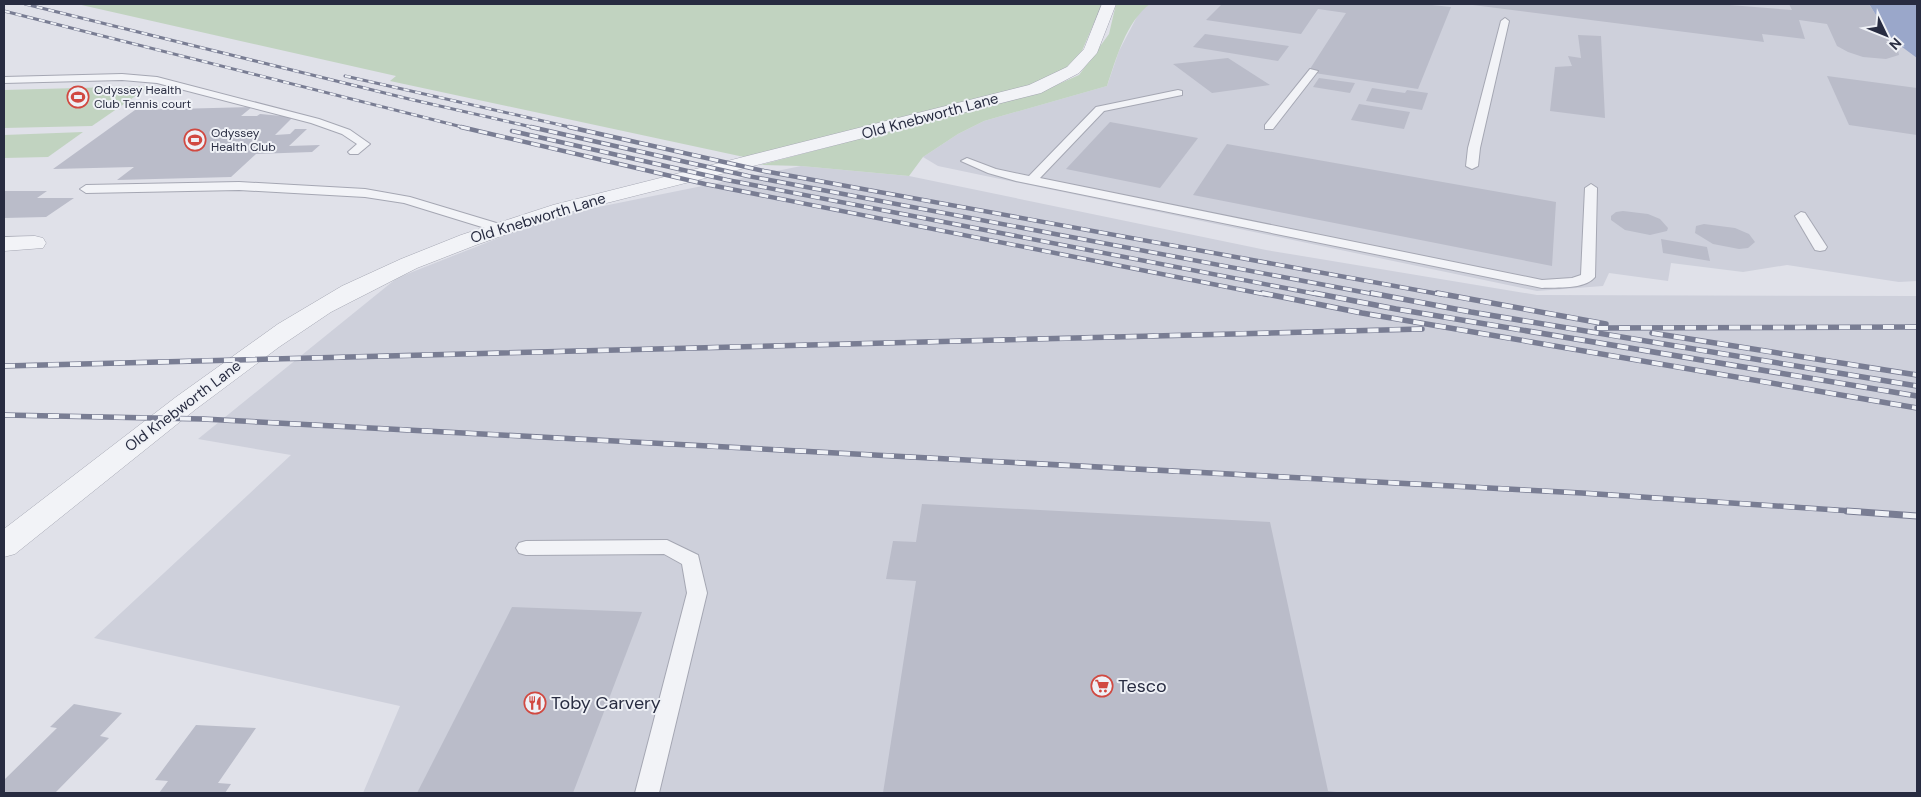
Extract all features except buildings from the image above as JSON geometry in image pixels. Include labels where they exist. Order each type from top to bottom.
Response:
[{"type":"street","name":"Old Knebworth Lane","points":[[4,546],[84,481],[268,342],[323,307],[409,262],[498,228],[626,191],[779,155],[1034,88],[1073,70],[1091,50],[1109,4]]},
{"type":"street","points":[[4,244],[35,243]]},
{"type":"lane","points":[[1472,166],[1474,148],[1505,21]]},
{"type":"lane","points":[[1269,127],[1313,71]]},
{"type":"lane","points":[[4,80],[122,77],[157,80],[315,121],[346,132],[364,144],[354,152]]},
{"type":"lane","points":[[1032,180],[1100,109],[1178,93]]},
{"type":"lane","points":[[967,161],[992,171],[1032,180],[1542,284],[1574,282],[1588,277],[1591,188]]},
{"type":"lane","points":[[86,189],[240,186],[365,192],[406,200],[498,228]]},
{"type":"lane","points":[[1801,216],[1820,247]]},
{"type":"lane","points":[[526,548],[667,547],[691,560],[697,593],[647,793]]},
{"type":"shaded area","points":[[1150,4],[1917,4],[1917,281],[1899,282],[1787,265],[1743,272],[1671,263],[1668,281],[1609,273],[1603,286],[1537,291],[938,166],[923,157],[958,134],[984,121],[1107,86],[1119,51],[1140,11]]},
{"type":"shaded area","points":[[801,166],[909,176],[1266,250],[1537,295],[1917,296],[1917,793],[363,793],[400,706],[94,638],[291,455],[198,439],[397,278],[554,216]]},
{"type":"green space","points":[[77,4],[1102,4],[1082,51],[1064,70],[1027,86],[744,157],[390,81],[396,76]]},
{"type":"green space","points":[[1116,4],[1150,4],[1134,21],[1128,31],[1107,86],[984,121],[958,134],[923,157],[909,176],[801,166],[760,165],[1045,90],[1079,75],[1109,34]]},
{"type":"green space","points":[[150,86],[92,126],[4,128],[4,90]]},
{"type":"green space","name":"Odyssey Health Club Tennis court","points":[[83,132],[48,157],[4,158],[4,135]]},
{"type":"water","points":[[1869,4],[1917,4],[1917,58],[1890,38]]},
{"type":"railway","points":[[25,4],[409,99],[536,128]]},
{"type":"railway","points":[[4,11],[466,128]]},
{"type":"railway","points":[[345,76],[574,128]]},
{"type":"railway","points":[[461,127],[705,184],[1268,295]]},
{"type":"railway","points":[[531,127],[748,176],[1378,295]]},
{"type":"railway","points":[[569,127],[764,171],[1444,295]]},
{"type":"railway","points":[[512,131],[727,180],[1321,295]]},
{"type":"railway","points":[[1262,293],[1362,313],[1917,408]]},
{"type":"railway","points":[[1314,293],[1396,309],[1917,396]]},
{"type":"railway","points":[[1371,293],[1471,312],[1917,386]]},
{"type":"railway","points":[[1437,293],[1606,324]]},
{"type":"railway","points":[[1597,328],[1917,327]]},
{"type":"railway","points":[[4,366],[1422,329]]},
{"type":"railway","points":[[1652,333],[1917,375]]},
{"type":"railway","points":[[4,415],[203,419],[1582,493],[1866,512]]},
{"type":"railway","points":[[1847,511],[1917,516]]},
{"type":"place","name":"Odyssey Health Club Tennis court","points":[[78,97]]},
{"type":"place","name":"Odyssey Health Club","points":[[195,140]]},
{"type":"place","name":"Tesco","points":[[1102,686]]},
{"type":"place","name":"Toby Carvery","points":[[535,703]]}]
